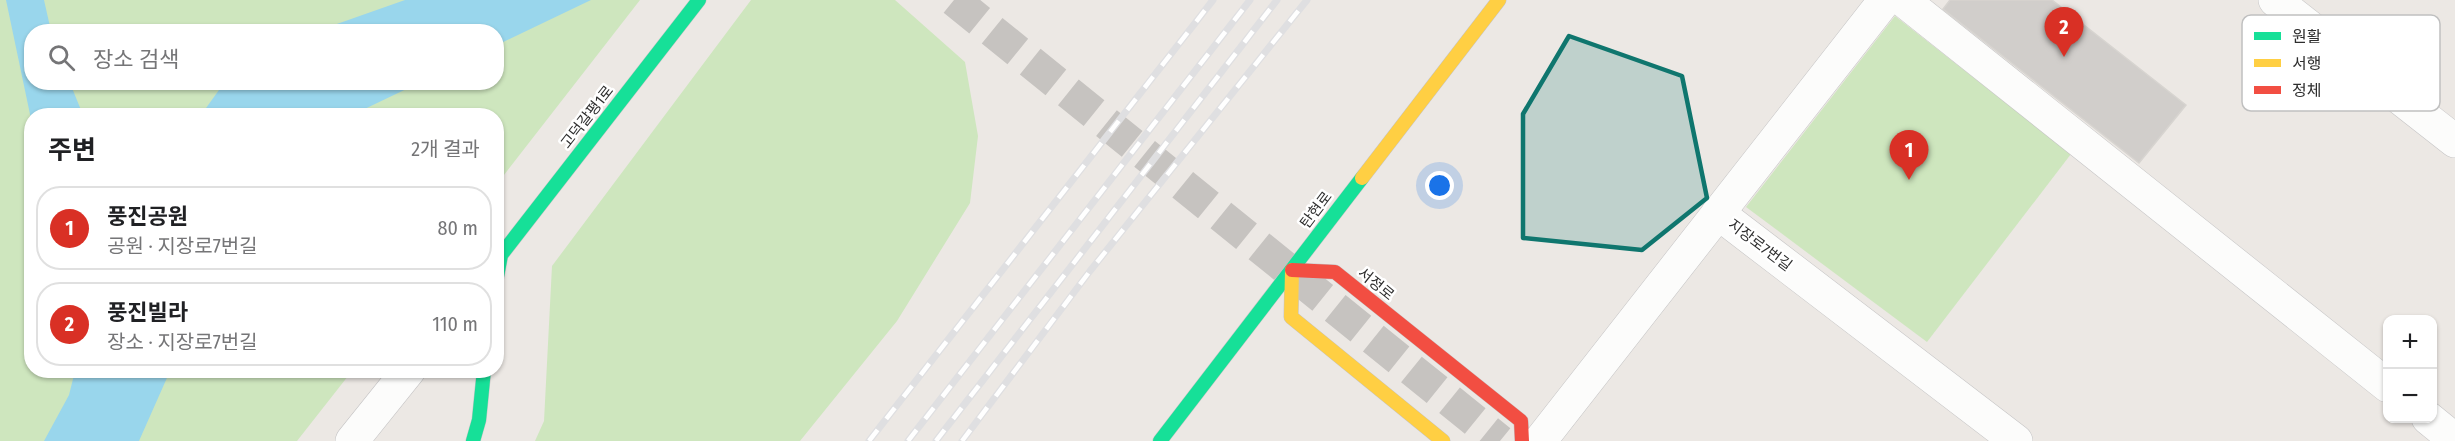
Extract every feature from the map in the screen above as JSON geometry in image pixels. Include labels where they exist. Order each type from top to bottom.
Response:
[{"type":"street","name":"고덕갈평1로","points":[[504,258],[699,0]]},
{"type":"street","name":"탄현로","points":[[1160,441],[1499,0]]},
{"type":"street","name":"지장로7번길","points":[[1885,0],[1718,213],[2016,441]]},
{"type":"street","points":[[1903,0],[2383,382]]},
{"type":"street","points":[[2275,0],[2294,15]]},
{"type":"street","points":[[2417,111],[2455,141]]},
{"type":"street","points":[[1540,441],[1718,213]]},
{"type":"street","points":[[1291,270],[1291,317],[1443,441]]},
{"type":"street","name":"서정로","points":[[1291,270],[1335,272],[1521,422],[1522,441]]},
{"type":"street","points":[[352,441],[403,378]]},
{"type":"street","points":[[473,441],[479,420],[483,378]]},
{"type":"street","points":[[2434,423],[2455,440]]},
{"type":"highlighted area","points":[[1569,36],[1682,76],[1707,198],[1642,250],[1523,238],[1523,114]]},
{"type":"green space","points":[[0,0],[640,0],[504,175],[504,108],[24,108],[24,378],[346,378],[297,441],[0,441]]},
{"type":"green space","points":[[751,0],[895,0],[965,62],[978,136],[970,203],[897,321],[800,441],[535,441],[544,421],[552,266]]},
{"type":"green space","points":[[1895,16],[2071,154],[1927,342],[1746,207]]},
{"type":"water","points":[[6,0],[44,0],[49,24],[24,24],[24,86]]},
{"type":"water","points":[[405,0],[591,0],[504,42],[504,24],[337,24]]},
{"type":"water","points":[[25,90],[73,90],[80,108],[29,108]]},
{"type":"water","points":[[219,90],[404,90],[367,108],[206,108]]},
{"type":"water","points":[[73,378],[167,378],[139,441],[44,441],[69,395]]},
{"type":"building","points":[[1950,0],[2052,0],[2186,105],[2139,163],[1943,9]]},
{"type":"tunnel","points":[[954,0],[1500,441]]},
{"type":"railway","points":[[869,441],[1213,0]]},
{"type":"railway","points":[[908,441],[1250,0]]},
{"type":"railway","points":[[936,441],[1277,0]]},
{"type":"railway","points":[[962,441],[1090,271],[1307,0]]},
{"type":"traffic: fast","points":[[504,251],[699,0]]},
{"type":"traffic: fast","points":[[1160,441],[1362,178]]},
{"type":"traffic: fast","points":[[473,441],[479,420],[483,378]]},
{"type":"traffic: slow","points":[[1362,178],[1499,0]]},
{"type":"traffic: slow","points":[[1292,270],[1291,317],[1443,441]]},
{"type":"traffic: jam","points":[[1292,270],[1335,272],[1521,421],[1522,441]]},
{"type":"place","name":"풍진빌라","points":[[2064,57]]},
{"type":"place","name":"풍진공원","points":[[1909,180]]}]
